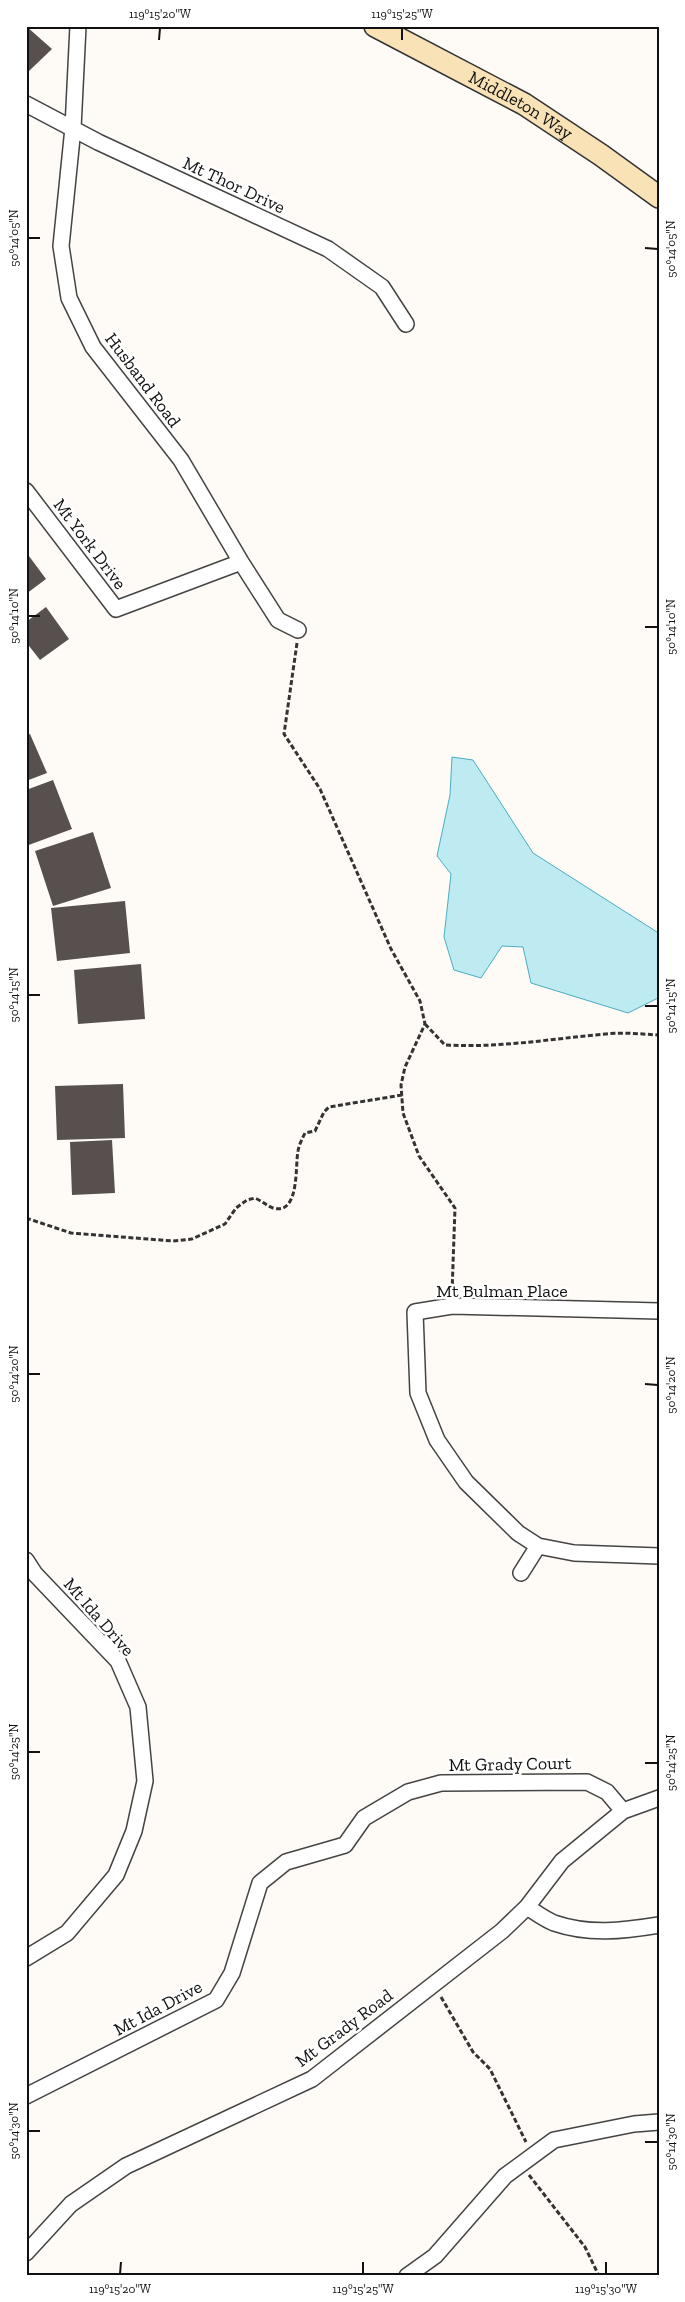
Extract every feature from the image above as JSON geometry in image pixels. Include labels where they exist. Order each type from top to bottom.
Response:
[{"type":"street","name":"Husband Road","points":[[78,26],[72,128],[61,246],[69,298],[93,347],[181,460],[240,562],[278,620],[298,630]]},
{"type":"street","name":"Middleton Way","points":[[375,26],[524,104],[601,155],[659,197]]},
{"type":"street","name":"Mt Thor Drive","points":[[26,104],[72,128],[328,249],[382,287],[406,324]]},
{"type":"street","name":"Mt York Drive","points":[[26,490],[116,609],[240,562]]},
{"type":"street","name":"Mt Bulman Place","points":[[659,1311],[452,1306],[415,1312],[418,1393],[437,1440],[466,1482],[518,1534],[538,1546],[574,1553],[659,1556]]},
{"type":"street","points":[[521,1573],[538,1546]]},
{"type":"street","name":"Mt Ida Drive","points":[[26,1560],[35,1574],[118,1661],[138,1706],[145,1781],[134,1831],[116,1876],[67,1934],[26,1958]]},
{"type":"street","name":"Mt Grady Court","points":[[364,1818],[408,1792],[442,1783],[587,1782],[608,1792],[623,1811]]},
{"type":"street","name":"Mt Grady Road","points":[[26,2253],[71,2204],[126,2166],[312,2079],[502,1931],[527,1907],[562,1861],[623,1811],[659,1798]]},
{"type":"street","name":"Mt Ida Drive","points":[[26,2096],[216,2000],[232,1973],[260,1883],[286,1862],[345,1845],[364,1818]]},
{"type":"street","points":[[527,1907],[552,1922],[583,1930],[622,1932],[659,1925]]},
{"type":"street","points":[[407,2276],[435,2256],[505,2176],[554,2140],[634,2124],[659,2122]]},
{"type":"path","points":[[298,630],[284,734],[320,789],[391,949],[420,1001],[425,1024],[445,1045],[529,1044],[607,1034],[659,1035]]},
{"type":"path","points":[[425,1024],[405,1067],[401,1085],[403,1113],[419,1156],[455,1208],[452,1306]]},
{"type":"path","points":[[26,1218],[71,1233],[173,1241],[192,1239],[225,1224],[236,1208],[247,1200],[256,1198],[273,1208],[285,1206],[292,1199],[296,1182],[298,1150],[305,1133],[315,1131],[324,1112],[330,1107],[402,1095]]},
{"type":"path","points":[[434,1984],[473,2052],[490,2069],[527,2160],[585,2246],[599,2276]]},
{"type":"water","points":[[452,757],[473,760],[533,853],[659,934],[658,998],[628,1013],[531,983],[523,947],[502,946],[481,978],[454,970],[444,937],[451,874],[437,856],[450,795]]},
{"type":"building","points":[[26,26],[52,49],[29,71],[26,68]]},
{"type":"building","points":[[26,552],[46,579],[26,594]]},
{"type":"building","points":[[46,607],[69,639],[40,660],[26,642],[26,622]]},
{"type":"building","points":[[30,734],[47,773],[26,781],[26,735]]},
{"type":"building","points":[[53,780],[72,829],[26,846],[26,790]]},
{"type":"building","points":[[93,832],[111,888],[53,906],[35,851]]},
{"type":"building","points":[[125,901],[130,953],[57,961],[51,908]]},
{"type":"building","points":[[141,964],[145,1019],[78,1024],[74,970]]},
{"type":"building","points":[[123,1084],[125,1138],[57,1140],[55,1086]]},
{"type":"building","points":[[112,1140],[115,1193],[72,1195],[70,1142]]}]
